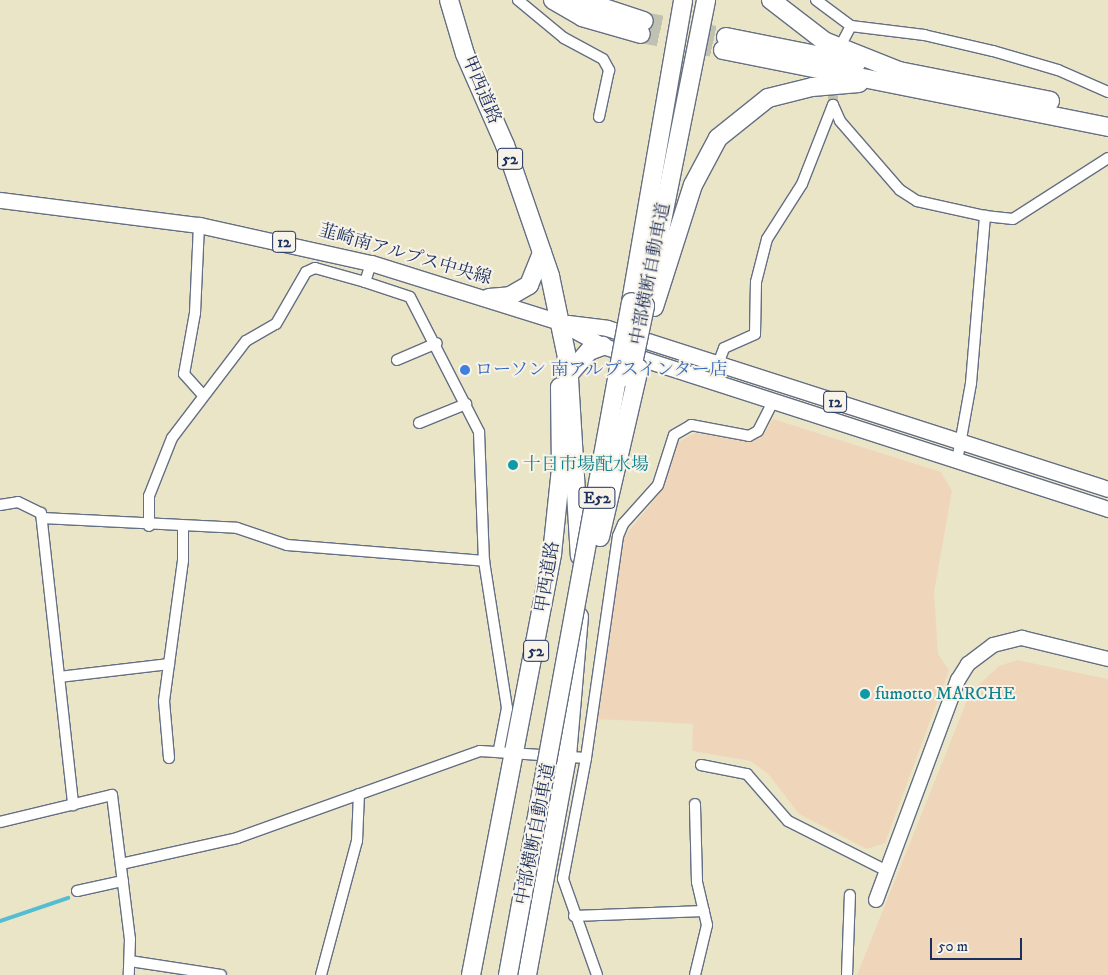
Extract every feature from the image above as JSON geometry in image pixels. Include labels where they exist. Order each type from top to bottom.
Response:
[{"type":"highway","name":"甲西道路","points":[[449,0],[465,54],[505,145],[542,253],[570,374],[580,572],[567,756],[527,975]]},
{"type":"highway","points":[[553,0],[582,17],[642,27],[580,0]]},
{"type":"highway","points":[[640,304],[671,0]]},
{"type":"highway","name":"中部横断自動車道","points":[[563,694],[614,402],[640,304],[683,0]]},
{"type":"highway","name":"中部横断自動車道","points":[[508,975],[588,577],[640,304],[706,0]]},
{"type":"highway","points":[[771,0],[824,41],[898,77],[1108,127]]},
{"type":"highway","points":[[724,43],[898,77],[1108,114]]},
{"type":"highway","points":[[640,304],[693,185],[718,138],[733,122],[768,98],[788,92],[840,83],[898,77]]},
{"type":"highway","points":[[489,298],[510,296],[528,285],[542,253]]},
{"type":"highway","name":"甲西道路","points":[[471,975],[507,750],[557,512],[559,322]]},
{"type":"highway","points":[[570,374],[589,351],[603,346]]},
{"type":"main road","name":"韮崎南アルプス中央線","points":[[0,200],[199,225],[371,263],[489,298],[559,322]]},
{"type":"main road","name":"12","points":[[559,322],[607,328],[1108,489]]},
{"type":"main road","name":"12","points":[[559,322],[603,346],[1108,509]]},
{"type":"street","points":[[518,0],[564,38],[603,59],[609,70],[599,117]]},
{"type":"street","points":[[816,0],[851,26],[924,35],[993,52],[1058,70],[1108,92]]},
{"type":"street","points":[[844,40],[851,26]]},
{"type":"street","points":[[718,364],[724,348],[755,334],[756,282],[767,239],[802,184],[833,103],[840,121],[900,190],[916,201],[985,216],[1013,219],[1108,158]]},
{"type":"street","points":[[957,461],[971,383],[985,216]]},
{"type":"street","points":[[199,225],[195,313],[184,374],[203,395]]},
{"type":"street","points":[[364,282],[371,263]]},
{"type":"street","points":[[149,526],[149,496],[156,473],[176,431],[246,341],[276,324],[306,272],[315,268],[410,297],[436,343],[479,432],[484,561],[507,708],[507,750]]},
{"type":"street","points":[[397,360],[436,343]]},
{"type":"street","points":[[597,975],[574,916],[563,879],[586,758],[602,632],[623,524],[651,496],[668,446],[682,428],[701,426],[748,436],[758,431],[773,401]]},
{"type":"street","points":[[419,423],[466,404]]},
{"type":"street","points":[[0,504],[18,502],[41,513],[73,805]]},
{"type":"street","points":[[42,518],[149,526],[237,528],[287,545],[484,561]]},
{"type":"street","points":[[169,758],[164,701],[183,560],[183,527]]},
{"type":"street","points":[[876,900],[958,680],[979,654],[993,645],[1022,638],[1108,659]]},
{"type":"street","points":[[59,677],[169,664]]},
{"type":"street","points":[[121,864],[237,838],[459,756],[507,750],[586,758]]},
{"type":"street","points":[[701,765],[747,774],[788,821],[887,871]]},
{"type":"street","points":[[321,975],[357,841],[359,794]]},
{"type":"street","points":[[0,822],[112,795],[123,881],[130,961],[129,975]]},
{"type":"street","points":[[695,804],[698,882],[707,925],[695,975]]},
{"type":"street","points":[[77,891],[123,881]]},
{"type":"street","points":[[847,975],[850,895]]},
{"type":"street","points":[[574,916],[704,911]]},
{"type":"street","points":[[130,961],[221,975]]},
{"type":"shaded area","points":[[773,419],[941,472],[952,491],[934,592],[938,654],[949,670],[885,843],[867,849],[799,814],[769,775],[751,761],[692,751],[693,724],[596,719],[624,537],[659,494],[677,443],[695,433],[751,442],[764,434]]},
{"type":"shaded area","points":[[1017,660],[1108,679],[1108,975],[857,975],[970,693],[999,666]]},
{"type":"waterway","points":[[0,921],[68,898]]},
{"type":"tunnel","points":[[644,21],[726,37]]},
{"type":"tunnel","points":[[641,34],[723,50]]},
{"type":"tunnel","points":[[833,81],[833,100]]},
{"type":"place","name":"ローソン 南アルプスインター店","points":[[465,370]]},
{"type":"place","name":"十日市場配水場","points":[[513,465]]},
{"type":"place","name":"fumotto MARCHE","points":[[865,694]]}]
